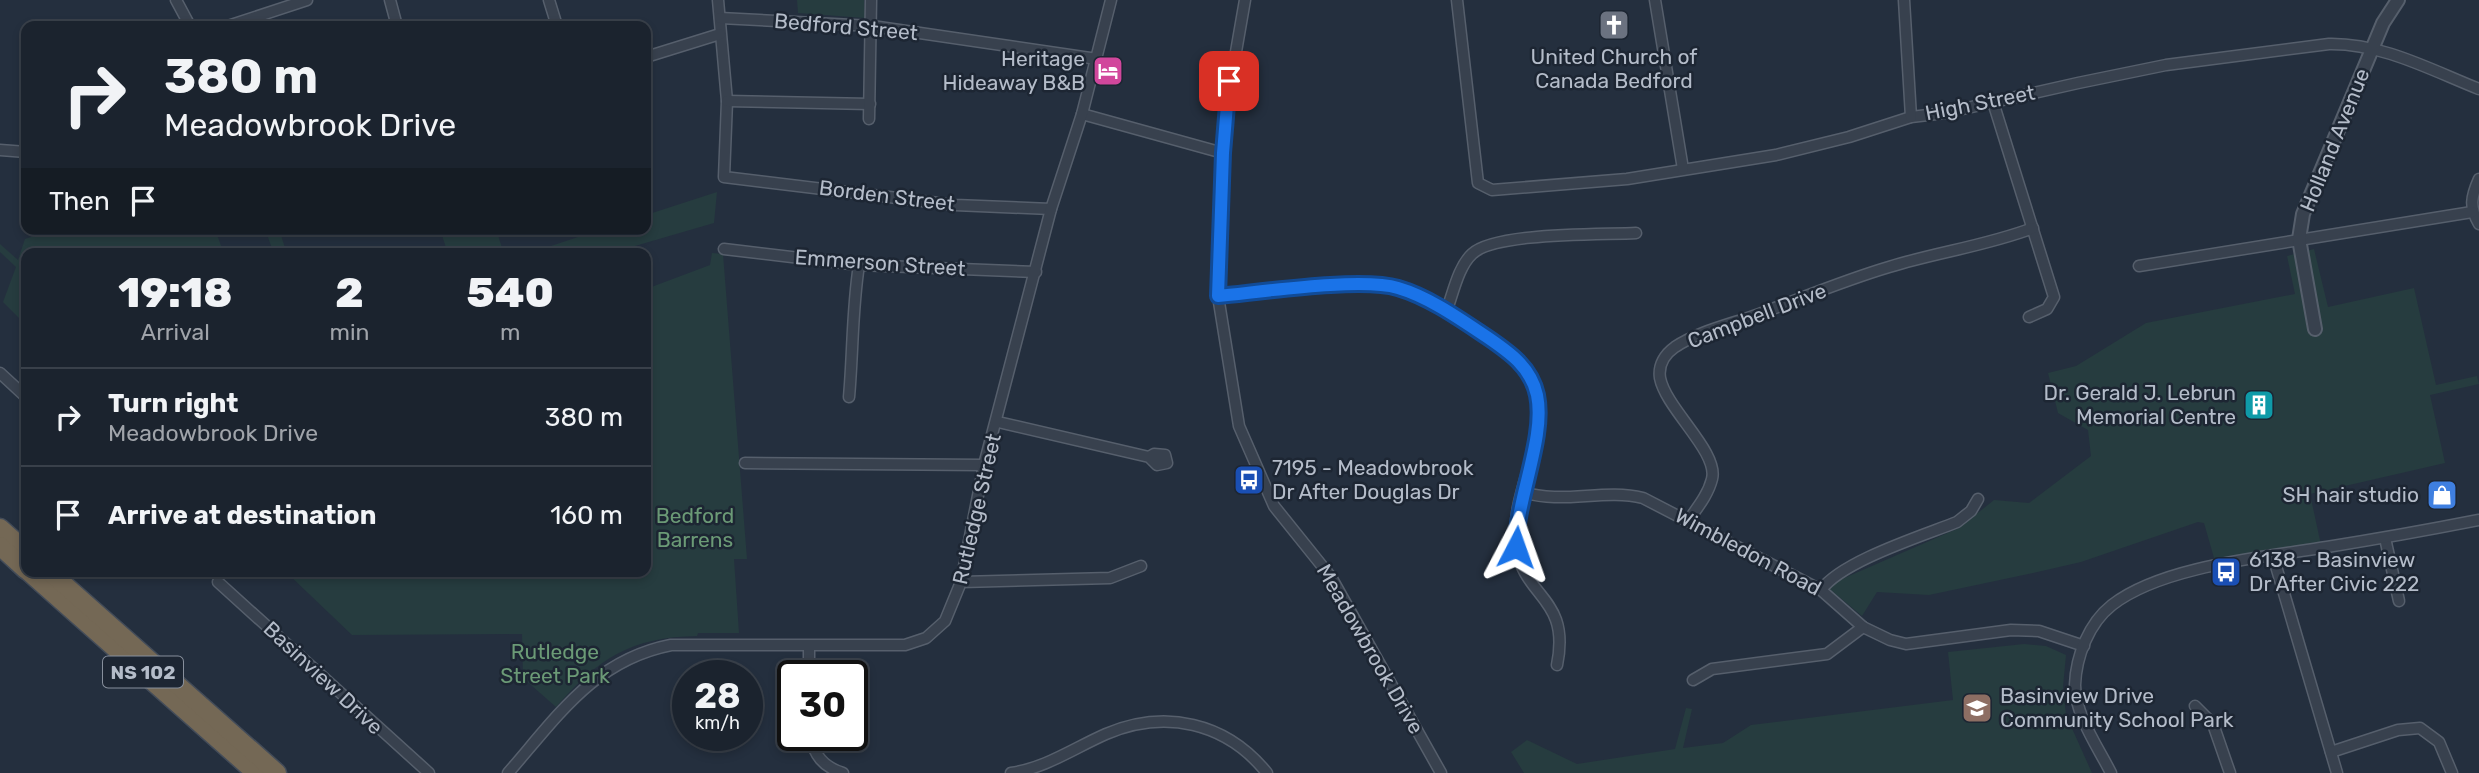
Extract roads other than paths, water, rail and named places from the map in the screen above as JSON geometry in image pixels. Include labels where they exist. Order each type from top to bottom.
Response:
[{"type":"highway","points":[[0,527],[21,546]]},
{"type":"highway","name":"NS 102","points":[[0,546],[21,565]]},
{"type":"highway","name":"NS 102","points":[[35,577],[256,773]]},
{"type":"highway","name":"NS 102","points":[[56,577],[277,773]]},
{"type":"street","points":[[176,0],[187,21]]},
{"type":"street","points":[[243,21],[307,0]]},
{"type":"street","points":[[390,0],[396,21]]},
{"type":"street","points":[[549,0],[555,21]]},
{"type":"street","points":[[718,0],[727,101],[870,104]]},
{"type":"street","points":[[869,118],[871,0]]},
{"type":"street","name":"Rutledge Street","points":[[508,773],[584,687],[623,660],[644,650],[671,645],[905,645],[926,638],[945,621],[961,582],[984,465],[998,422],[1051,209],[1082,114],[1111,0]]},
{"type":"street","name":"Meadowbrook Drive","points":[[1245,0],[1229,81],[1223,153],[1218,296],[1239,426],[1252,461],[1274,506],[1331,577],[1352,610],[1441,773]]},
{"type":"street","name":"High Street","points":[[1457,0],[1478,183],[1492,190],[1569,185],[1776,155],[1849,138],[1911,117],[2166,65],[2329,44],[2354,43],[2373,48],[2479,89]]},
{"type":"street","points":[[1655,0],[1682,169]]},
{"type":"street","points":[[1904,0],[1911,117]]},
{"type":"street","name":"Holland Avenue","points":[[2315,329],[2299,239],[2303,214],[2389,10],[2398,0]]},
{"type":"street","name":"Bedford Street","points":[[720,18],[872,26],[1097,59]]},
{"type":"street","points":[[651,55],[720,34]]},
{"type":"street","name":"Borden Street","points":[[727,101],[724,177],[955,205],[1051,209]]},
{"type":"street","points":[[1993,102],[2054,297],[2047,309],[2029,317]]},
{"type":"street","points":[[1082,114],[1223,153]]},
{"type":"street","points":[[0,150],[21,152]]},
{"type":"street","points":[[2479,179],[2471,197],[2472,212],[2479,224]]},
{"type":"street","points":[[2139,266],[2472,212]]},
{"type":"street","name":"Campbell Drive","points":[[1689,521],[1706,495],[1713,477],[1711,464],[1703,447],[1663,391],[1659,371],[1665,356],[1676,346],[1707,332],[1890,267],[2005,239],[2033,228]]},
{"type":"street","points":[[1446,312],[1464,265],[1483,246],[1519,239],[1636,233]]},
{"type":"street","name":"Emmerson Street","points":[[724,249],[859,265],[1036,272]]},
{"type":"street","points":[[849,397],[855,337],[853,308],[859,265]]},
{"type":"street","points":[[1218,296],[1377,285],[1398,288],[1446,312],[1509,352],[1532,379],[1537,395],[1538,424],[1516,522],[1516,547],[1532,582],[1560,625],[1557,665]]},
{"type":"street","points":[[0,373],[21,392]]},
{"type":"street","points":[[998,422],[1150,457]]},
{"type":"street","points":[[745,463],[984,465]]},
{"type":"street","name":"Wimbledon Road","points":[[1523,492],[1538,497],[1623,492],[1643,498],[1821,590],[1863,627],[1890,640],[1906,644],[2011,630],[2039,631],[2084,646]]},
{"type":"street","points":[[1821,590],[1830,578],[1851,566],[1957,522],[1971,510],[1978,499]]},
{"type":"street","points":[[2111,773],[2079,705],[2075,687],[2084,646],[2096,622],[2110,606],[2137,590],[2200,569],[2479,520]]},
{"type":"street","points":[[2385,538],[2399,601]]},
{"type":"street","points":[[2273,556],[2337,773]]},
{"type":"street","points":[[961,582],[1110,578],[1141,566]]},
{"type":"street","name":"Basinview Drive","points":[[218,582],[429,773]]},
{"type":"street","points":[[1693,680],[1712,669],[1827,654],[1863,627]]},
{"type":"street","points":[[809,646],[809,660]]},
{"type":"street","points":[[2195,706],[2213,724],[2230,773]]},
{"type":"street","points":[[1011,773],[1041,766],[1128,726],[1168,720],[1186,722],[1219,734],[1239,745],[1266,773]]},
{"type":"street","points":[[2331,752],[2398,730],[2420,728],[2439,742],[2452,773]]},
{"type":"street","points":[[814,751],[824,764],[843,773]]},
{"type":"place","name":"United Church of Canada Bedford","points":[[1614,25]]},
{"type":"place","name":"Heritage Hideaway B&B","points":[[1108,71]]},
{"type":"place","name":"Dr. Gerald J. Lebrun Memorial Centre","points":[[2259,405]]},
{"type":"place","name":"7195 - Meadowbrook Dr After Douglas Dr","points":[[1249,480]]},
{"type":"place","name":"SH hair studio","points":[[2442,495]]},
{"type":"place","name":"6138 - Basinview Dr After Civic 222","points":[[2226,572]]},
{"type":"place","name":"Basinview Drive Community School Park","points":[[1977,708]]},
{"type":"park label","name":"Bedford Barrens","points":[[695,528]]},
{"type":"park label","name":"Rutledge Street Park","points":[[555,664]]}]
